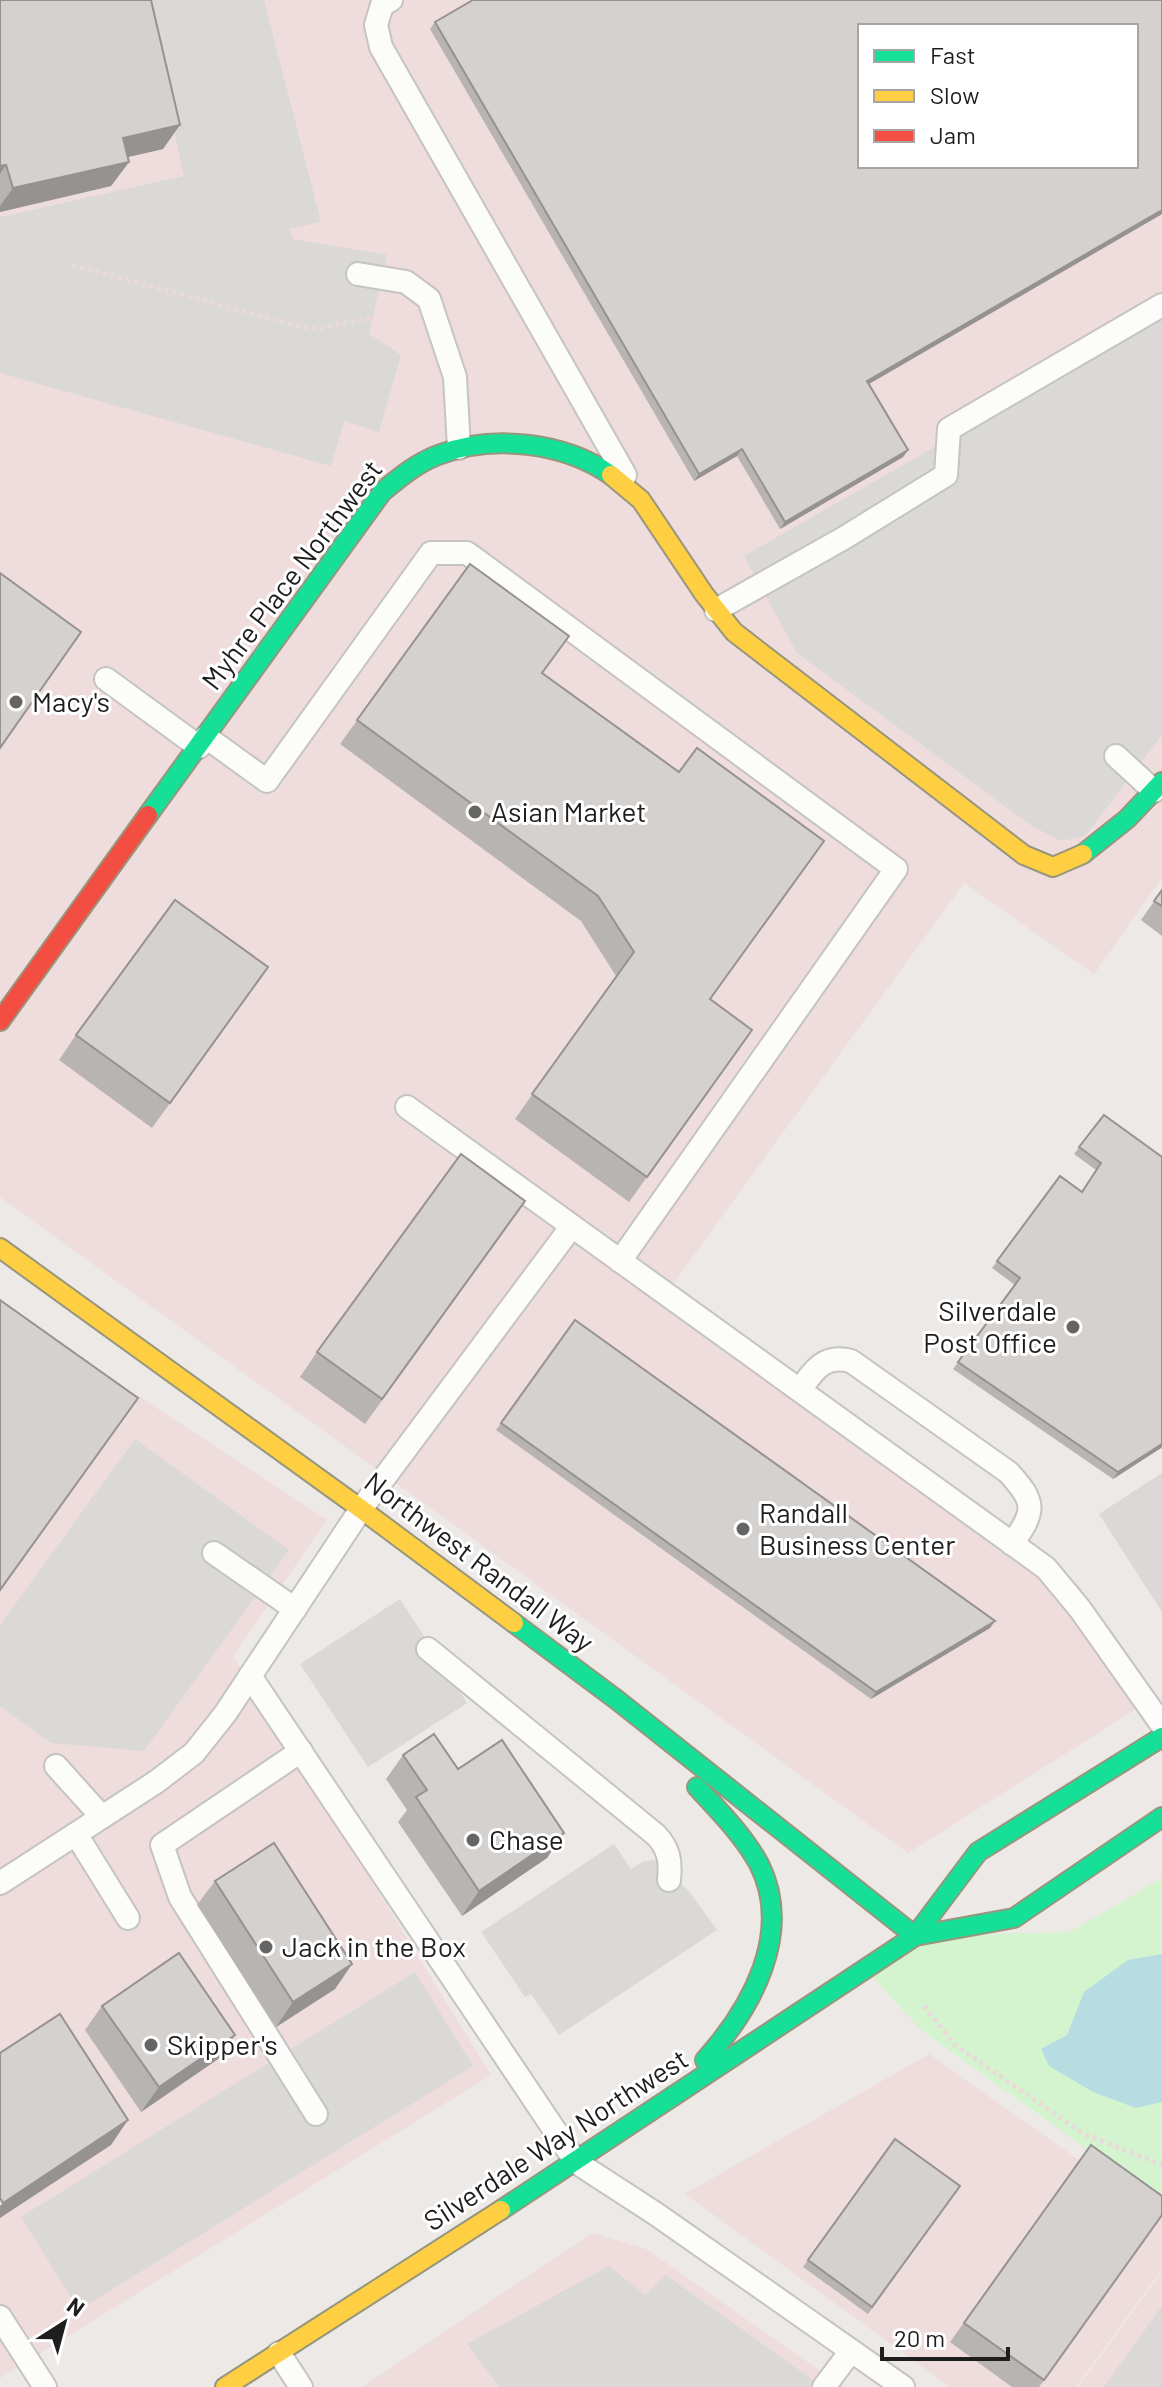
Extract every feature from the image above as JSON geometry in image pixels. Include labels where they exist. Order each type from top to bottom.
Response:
[{"type":"street","name":"Myhre Place Northwest","points":[[0,1021],[382,492],[399,474],[429,456],[459,448],[511,444],[551,450],[582,460],[636,494],[734,632],[1024,855],[1050,867],[1070,863],[1092,849],[1158,786]]},
{"type":"street","name":"Northwest Randall Way","points":[[0,1248],[361,1509],[617,1700],[915,1936]]},
{"type":"street","points":[[617,1700],[720,1812],[745,1844],[763,1875],[771,1905],[765,1964],[740,2018],[720,2044],[659,2105]]},
{"type":"street","name":"Silverdale Way Northwest","points":[[225,2387],[576,2162],[915,1936],[978,1852],[1162,1737]]},
{"type":"street","name":"Silverdale Way Northwest","points":[[915,1936],[1014,1918],[1162,1817]]},
{"type":"lane","points":[[391,0],[382,5],[376,25],[381,47],[636,494]]},
{"type":"lane","points":[[358,274],[406,282],[429,299],[455,377],[459,448]]},
{"type":"lane","points":[[716,610],[844,538],[946,475],[949,429],[1162,305]]},
{"type":"lane","points":[[106,679],[267,781],[431,553],[467,553],[896,869],[620,1261]]},
{"type":"lane","points":[[1116,756],[1158,786]]},
{"type":"lane","points":[[407,1107],[1046,1568],[1103,1641],[1162,1725]]},
{"type":"lane","points":[[0,1883],[156,1782],[194,1753],[225,1714],[361,1509],[572,1226]]},
{"type":"lane","points":[[800,1390],[818,1366],[828,1360],[840,1358],[851,1361],[960,1437],[1008,1472],[1025,1495],[1030,1518],[1012,1544]]},
{"type":"lane","points":[[214,1553],[295,1609]]},
{"type":"lane","points":[[428,1649],[656,1835],[669,1854],[669,1880]]},
{"type":"lane","points":[[250,1676],[576,2162],[656,2214],[903,2387]]},
{"type":"lane","points":[[301,1751],[162,1845],[180,1897],[316,2114]]},
{"type":"lane","points":[[56,1766],[102,1817]]},
{"type":"lane","points":[[76,1834],[128,1918]]},
{"type":"lane","points":[[0,2317],[45,2387]]},
{"type":"lane","points":[[824,2387],[851,2351]]},
{"type":"lane","points":[[279,2353],[301,2387]]},
{"type":"path","points":[[72,265],[306,328],[374,317]]},
{"type":"path","points":[[924,2006],[955,2045],[1084,2134],[1162,2165]]},
{"type":"shaded area","points":[[0,0],[1162,0],[1162,878],[1094,974],[964,883],[670,1288],[1079,1585],[1152,1699],[908,1853],[0,1197]]},
{"type":"shaded area","points":[[145,0],[264,0],[321,222],[289,229],[293,239],[387,255],[369,334],[401,355],[379,432],[344,421],[331,466],[0,373],[0,217],[184,176]]},
{"type":"shaded area","points":[[1162,317],[1162,735],[1085,836],[1061,841],[1032,826],[797,653],[744,556]]},
{"type":"shaded area","points":[[0,1305],[327,1520],[233,1656],[491,2075],[0,2378]]},
{"type":"shaded area","points":[[135,1439],[289,1550],[144,1751],[51,1743],[0,1706],[0,1625]]},
{"type":"shaded area","points":[[1162,1473],[1162,1612],[1099,1514]]},
{"type":"shaded area","points":[[400,1599],[467,1703],[368,1767],[300,1664]]},
{"type":"shaded area","points":[[614,1844],[631,1869],[644,1861],[655,1860],[688,1890],[717,1930],[559,2035],[531,1994],[525,1997],[481,1932]]},
{"type":"shaded area","points":[[415,1972],[473,2066],[79,2310],[21,2217]]},
{"type":"shaded area","points":[[929,2054],[1162,2219],[1162,2269],[1076,2387],[950,2387],[685,2194]]},
{"type":"shaded area","points":[[593,2233],[646,2249],[843,2387],[362,2387]]},
{"type":"shaded area","points":[[609,2266],[645,2295],[666,2275],[823,2387],[499,2387],[467,2344]]},
{"type":"shaded area","points":[[1162,2272],[1162,2387],[1078,2387]]},
{"type":"shaded area","points":[[1162,2306],[1162,2387],[1104,2387]]},
{"type":"green space","points":[[1162,1878],[1162,2203],[921,2030],[865,1969],[915,1936],[1070,1932]]},
{"type":"water","points":[[1162,1954],[1162,2102],[1136,2108],[1093,2092],[1049,2066],[1041,2049],[1067,2035],[1084,1992],[1128,1960]]},
{"type":"building","points":[[0,0],[151,0],[180,125],[123,138],[129,162],[13,188],[6,165],[0,166]]},
{"type":"building","points":[[473,0],[1162,0],[1162,210],[867,381],[908,450],[785,522],[742,449],[699,474],[435,22]]},
{"type":"building","points":[[470,564],[569,636],[542,673],[679,772],[697,748],[824,841],[710,999],[752,1030],[647,1177],[532,1094],[634,952],[598,896],[357,720]]},
{"type":"building","name":"Macy's","points":[[0,573],[81,632],[0,748]]},
{"type":"building","points":[[1162,890],[1162,906],[1154,901]]},
{"type":"building","points":[[175,900],[268,967],[170,1103],[76,1035]]},
{"type":"building","name":"Silverdale Post Office","points":[[1104,1115],[1162,1157],[1162,1444],[1118,1472],[958,1362],[1020,1278],[997,1261],[1060,1176],[1082,1192],[1101,1163],[1079,1147]]},
{"type":"building","points":[[461,1154],[525,1201],[382,1399],[317,1352]]},
{"type":"building","points":[[0,1300],[138,1398],[0,1590]]},
{"type":"building","name":"Randall Business Center","points":[[575,1320],[995,1621],[876,1692],[501,1423]]},
{"type":"building","name":"Chase","points":[[434,1734],[458,1769],[502,1740],[564,1833],[479,1891],[416,1797],[427,1790],[403,1755]]},
{"type":"building","points":[[274,1843],[352,1964],[293,2002],[215,1881]]},
{"type":"building","name":"Skipper's","points":[[179,1953],[235,2035],[159,2087],[102,2006]]},
{"type":"building","points":[[60,2014],[128,2120],[3,2203],[0,2198],[0,2053]]},
{"type":"building","points":[[895,2139],[960,2186],[872,2307],[808,2260]]},
{"type":"building","points":[[1091,2145],[1162,2196],[1162,2215],[1044,2380],[964,2323]]},
{"type":"traffic: fast","points":[[148,815],[382,492],[402,476],[423,462],[459,448],[504,443],[572,455],[611,475]]},
{"type":"traffic: fast","points":[[1083,854],[1127,819],[1162,782]]},
{"type":"traffic: fast","points":[[514,1623],[617,1700],[915,1936]]},
{"type":"traffic: fast","points":[[501,2210],[915,1936],[978,1852],[1162,1737]]},
{"type":"traffic: fast","points":[[697,1787],[753,1853],[769,1890],[772,1917],[769,1943],[752,1994],[738,2018],[705,2060]]},
{"type":"traffic: fast","points":[[915,1936],[1014,1918],[1162,1817]]},
{"type":"traffic: slow","points":[[611,475],[641,500],[704,594],[734,632],[1024,855],[1053,867],[1083,854]]},
{"type":"traffic: slow","points":[[0,1248],[514,1623]]},
{"type":"traffic: slow","points":[[225,2387],[501,2210]]},
{"type":"traffic: jam","points":[[0,1021],[148,815]]},
{"type":"place","name":"Macy's","points":[[16,702]]},
{"type":"place","name":"Asian Market","points":[[475,812]]},
{"type":"place","name":"Silverdale Post Office","points":[[1073,1327]]},
{"type":"place","name":"Randall Business Center","points":[[743,1529]]},
{"type":"place","name":"Chase","points":[[473,1840]]},
{"type":"place","name":"Jack in the Box","points":[[266,1947]]},
{"type":"place","name":"Skipper's","points":[[151,2045]]}]
